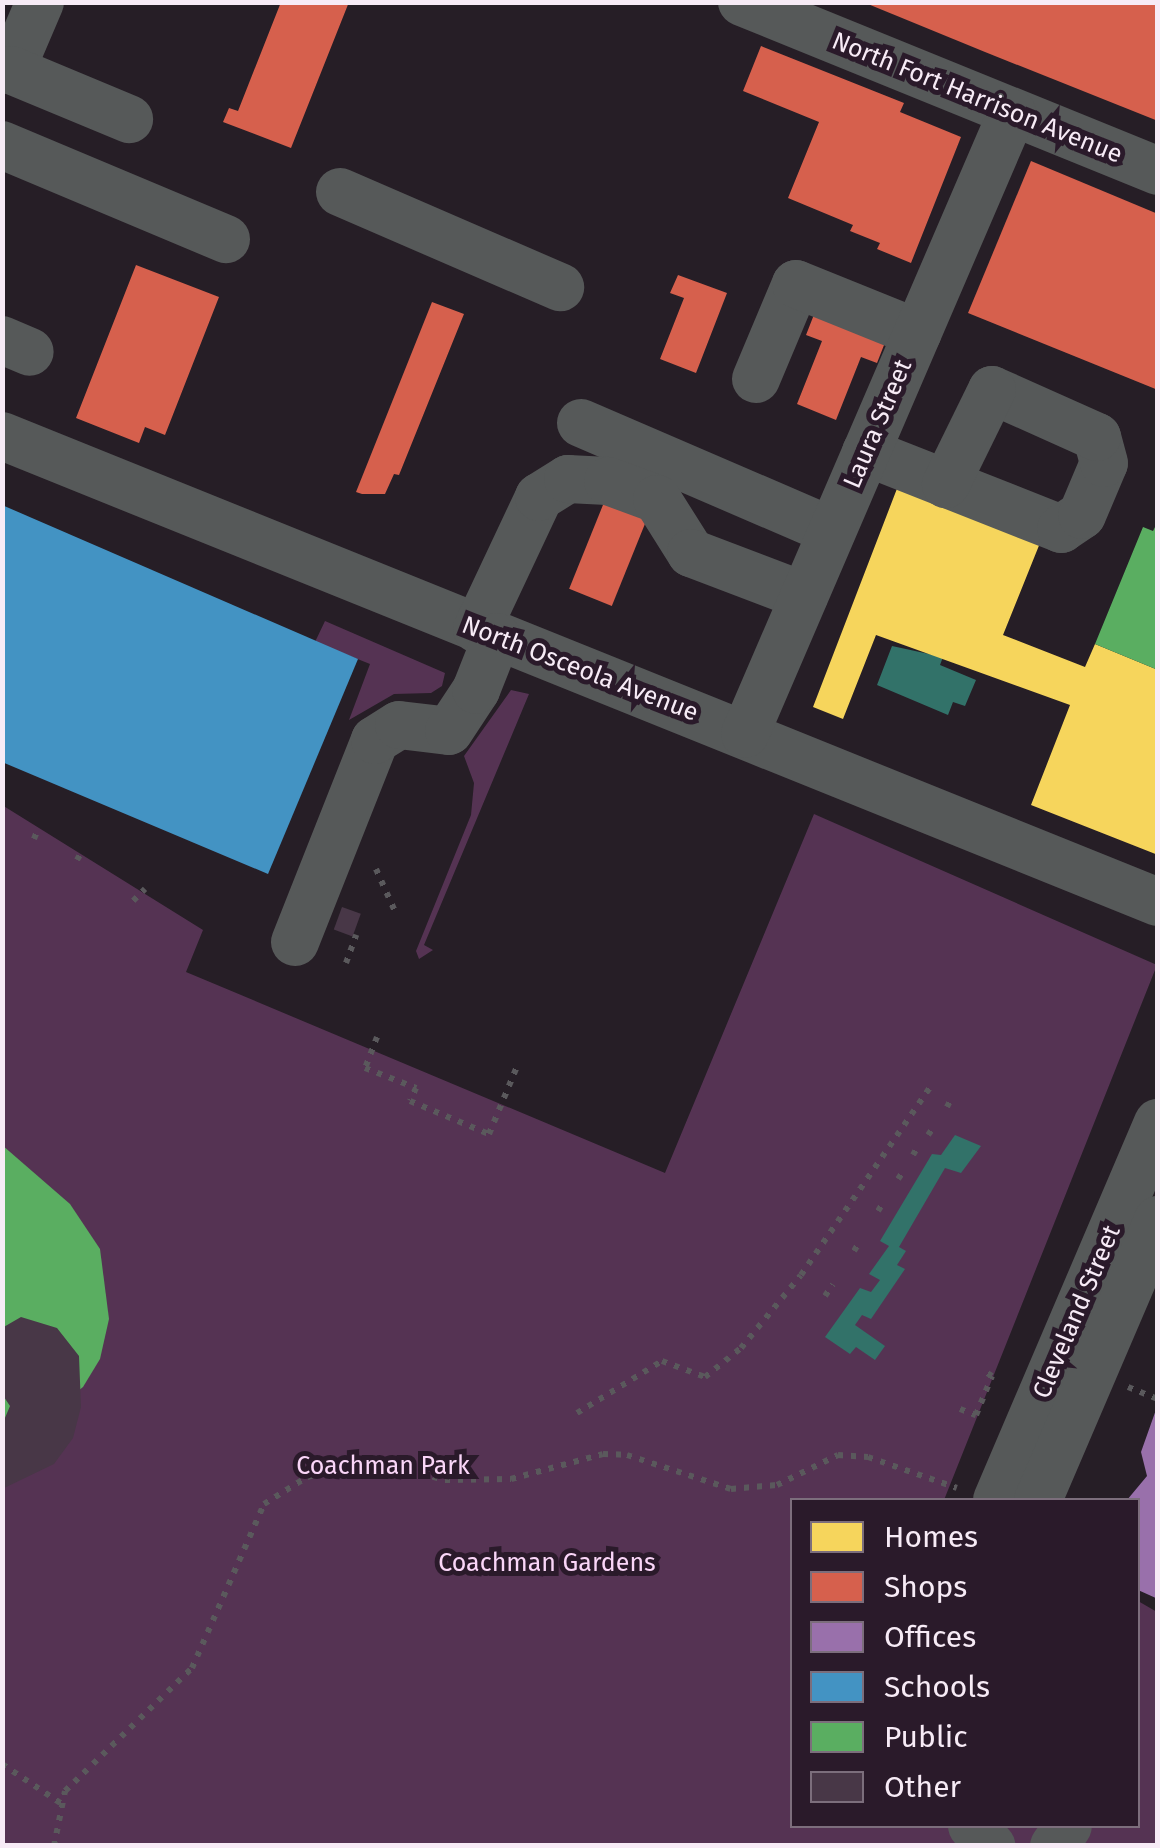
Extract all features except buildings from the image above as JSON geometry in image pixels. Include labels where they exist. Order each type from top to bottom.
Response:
[{"type":"street","points":[[40,2],[12,70],[130,120]]},
{"type":"street","name":"North Fort Harrison Avenue","points":[[742,2],[1158,171]]},
{"type":"street","name":"Laura Street","points":[[745,734],[1012,113]]},
{"type":"street","points":[[2,145],[226,239]]},
{"type":"street","points":[[340,192],[560,288]]},
{"type":"street","points":[[756,378],[796,284],[917,333]]},
{"type":"street","points":[[866,452],[946,484],[1061,529],[1082,515],[1104,464],[1097,437],[992,390],[946,484]]},
{"type":"street","points":[[580,423],[832,530]]},
{"type":"street","name":"North Osceola Avenue","points":[[2,436],[1158,902]]},
{"type":"street","points":[[295,942],[375,740],[399,724],[449,731],[476,690],[487,633],[539,496],[568,479],[608,481],[657,499],[691,553],[804,596]]},
{"type":"street","name":"Cleveland Street","points":[[983,1496],[1158,1123]]},
{"type":"street","name":"Cleveland Street","points":[[1039,1498],[1158,1220]]},
{"type":"street","points":[[974,1828],[992,1846]]},
{"type":"path","points":[[376,869],[398,916]]},
{"type":"path","points":[[133,900],[145,890]]},
{"type":"path","points":[[346,963],[356,935]]},
{"type":"path","points":[[377,1037],[365,1068],[416,1088],[410,1102],[489,1134],[518,1064]]},
{"type":"path","points":[[577,1412],[662,1360],[705,1377],[741,1348],[800,1275],[933,1084]]},
{"type":"path","points":[[898,1180],[905,1169]]},
{"type":"path","points":[[878,1211],[883,1202]]},
{"type":"path","points":[[825,1296],[833,1284]]},
{"type":"path","points":[[960,1409],[976,1415],[992,1376],[987,1373]]},
{"type":"path","points":[[1122,1384],[1157,1398]]},
{"type":"path","points":[[54,1846],[65,1791],[192,1668],[264,1504],[307,1477],[370,1460],[445,1480],[511,1479],[603,1454],[626,1455],[731,1489],[777,1484],[838,1456],[868,1457],[983,1496]]},
{"type":"path","points":[[2,1764],[62,1804]]},
{"type":"green space","points":[[325,621],[445,673],[442,686],[431,693],[394,694],[349,720],[370,664],[315,642]]},
{"type":"green space","points":[[511,690],[529,694],[424,945],[433,950],[419,959],[416,951],[471,815],[474,783],[464,756]]},
{"type":"green space","name":"Coachman Park","points":[[2,805],[203,930],[186,972],[665,1173],[814,814],[1157,965],[945,1498],[790,1498],[790,1828],[1140,1828],[1140,1602],[1157,1612],[1157,1845],[3,1845]]},
{"type":"shaded area","points":[[892,646],[943,657],[940,665],[976,680],[965,706],[953,702],[948,715],[877,685]]},
{"type":"shaded area","points":[[955,1135],[981,1146],[961,1173],[945,1168],[899,1247],[906,1251],[897,1265],[905,1269],[871,1319],[862,1315],[855,1325],[885,1346],[875,1360],[856,1347],[850,1354],[825,1337],[860,1288],[871,1292],[880,1280],[869,1274],[889,1246],[880,1241],[932,1154],[941,1155]]},
{"type":"park label","name":"Coachman Gardens","points":[[547,1563]]}]
